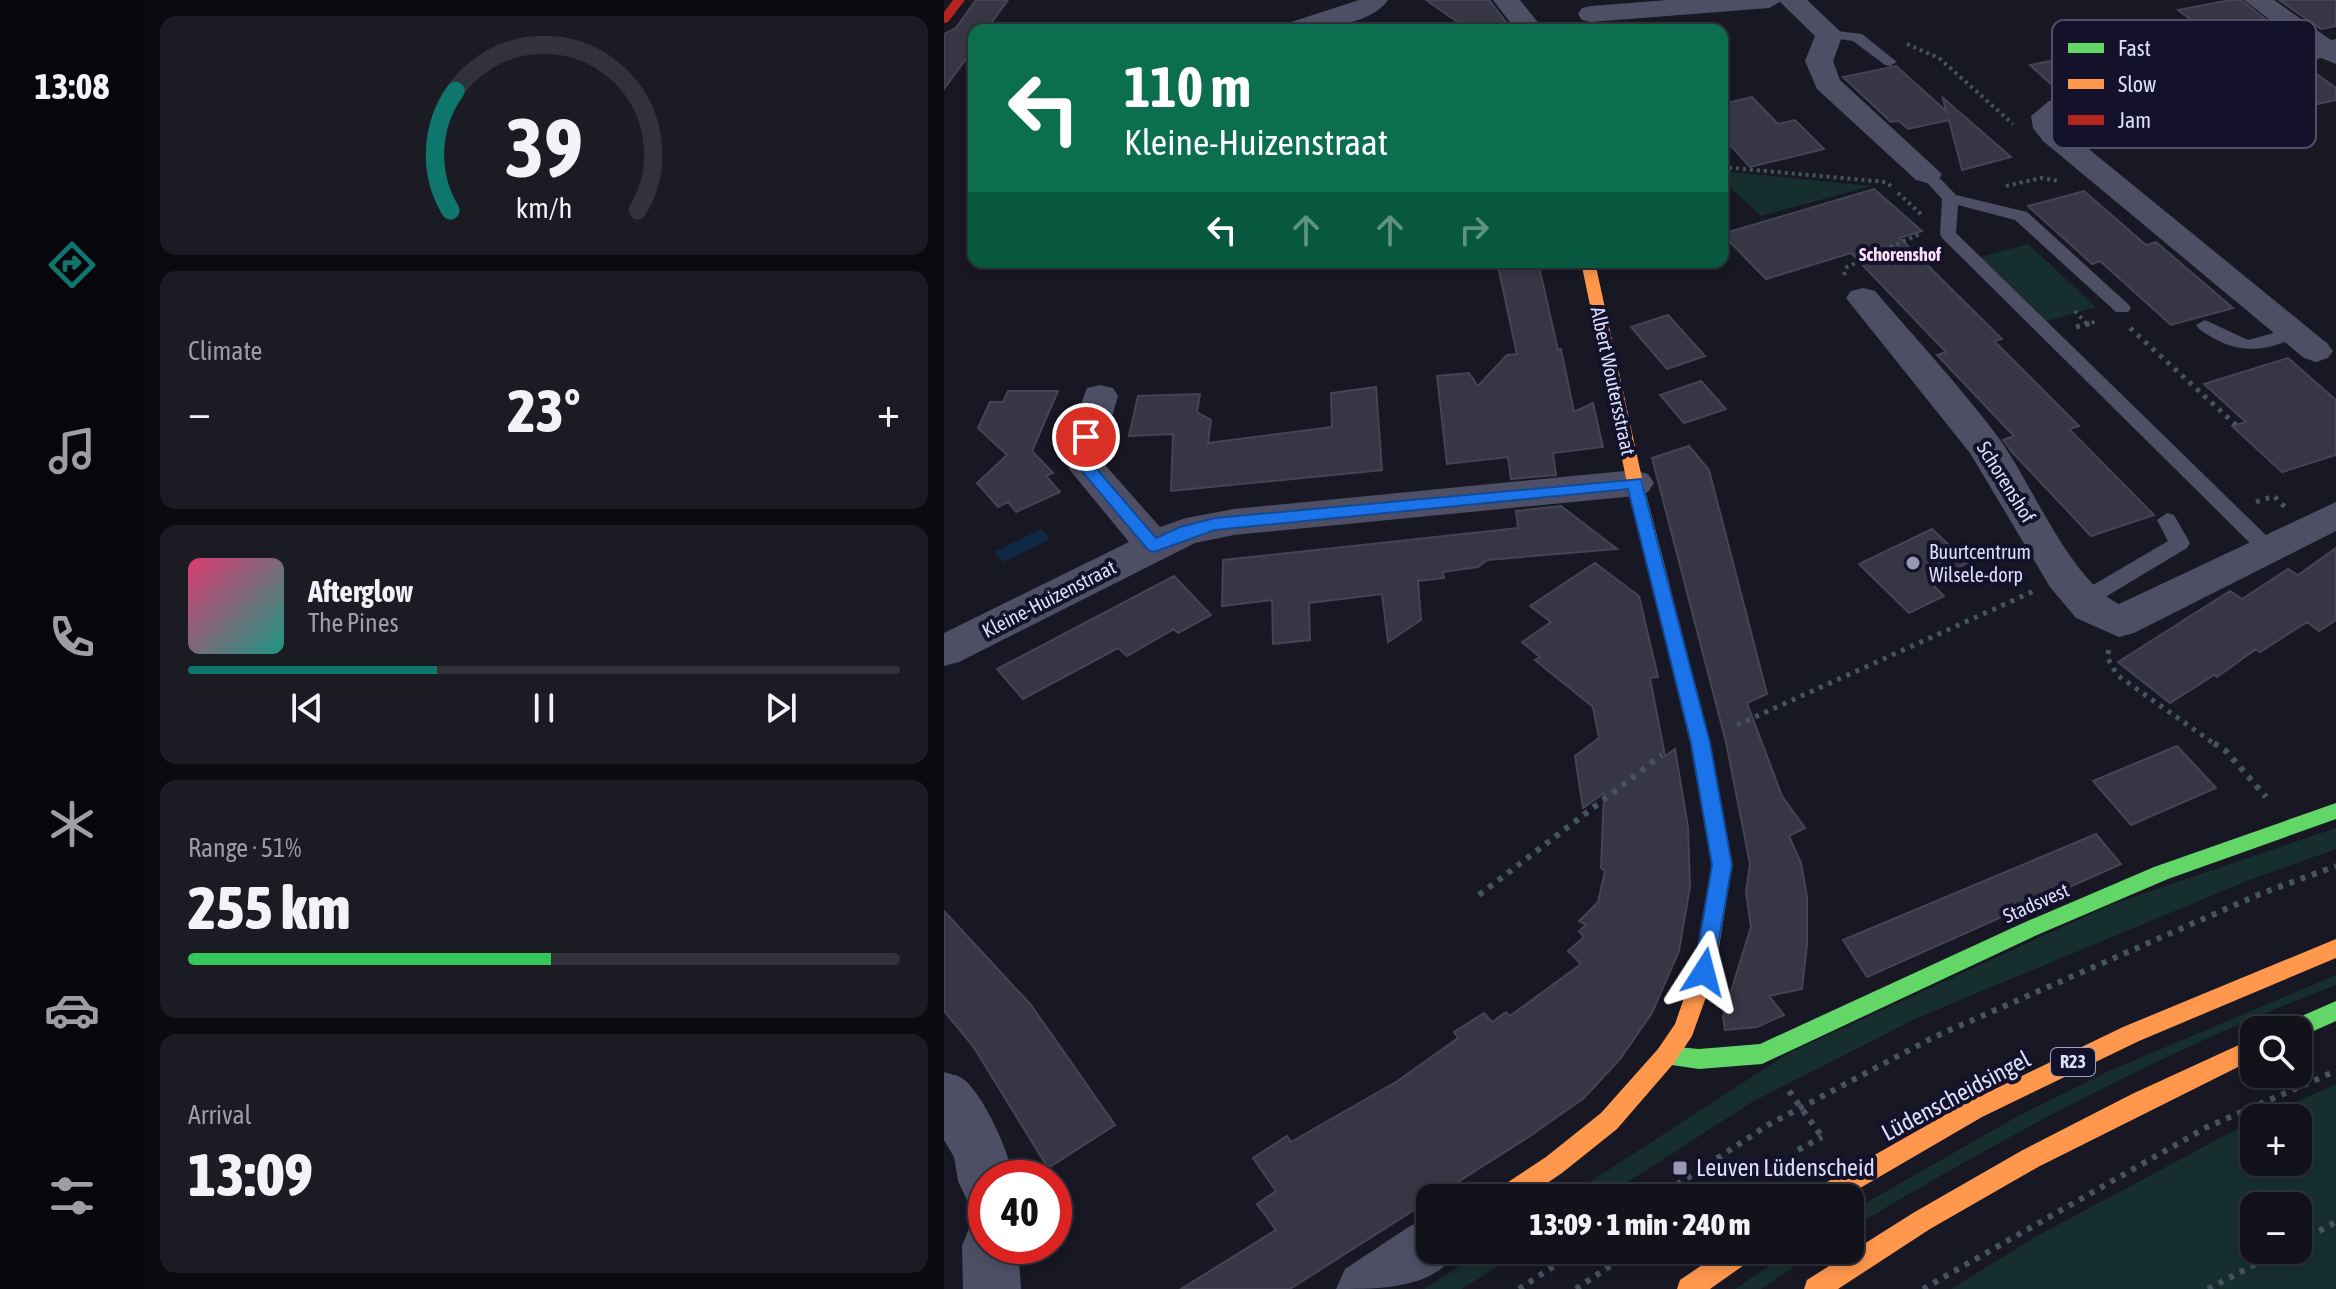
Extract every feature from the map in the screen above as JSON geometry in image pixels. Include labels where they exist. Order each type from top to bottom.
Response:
[{"type":"street","points":[[944,20],[959,0]]},
{"type":"street","points":[[1313,24],[1370,5],[1375,0]]},
{"type":"street","points":[[1506,0],[1525,24]]},
{"type":"street","points":[[1591,15],[1769,0]]},
{"type":"street","points":[[1792,0],[1829,34],[1819,61],[1827,83],[1927,174]]},
{"type":"street","points":[[2257,0],[2286,20]]},
{"type":"street","points":[[2052,111],[2046,116],[2048,128],[2052,131]]},
{"type":"street","points":[[2071,148],[2318,352]]},
{"type":"street","name":"Albert Woutersstraat","points":[[1525,1184],[1609,1121],[1666,1056],[1684,1029],[1704,972],[1722,865],[1700,743],[1635,483],[1589,268]]},
{"type":"street","name":"Schorenshof","points":[[1863,298],[1985,446],[2074,588],[2091,608],[2119,622]]},
{"type":"street","points":[[1100,396],[1084,448],[1088,469],[1154,546]]},
{"type":"street","name":"Kleine-Huizenstraat","points":[[944,651],[1186,531],[1215,524],[1635,483]]},
{"type":"street","points":[[2119,622],[2323,522]]},
{"type":"street","name":"Stadsvest","points":[[1666,1056],[1699,1059],[1762,1054],[2030,929],[2161,873],[2336,811]]},
{"type":"street","name":"Lüdenscheidsingel","points":[[1845,1184],[1974,1110],[2131,1034],[2336,948]]},
{"type":"street","points":[[2312,1022],[2336,1011]]},
{"type":"street","points":[[1816,1289],[1864,1254],[2017,1163],[2175,1083],[2240,1054]]},
{"type":"street","points":[[944,1096],[969,1130],[985,1160]]},
{"type":"street","points":[[1365,1289],[1416,1255]]},
{"type":"street","points":[[991,1264],[992,1289]]},
{"type":"street","points":[[1689,1289],[1725,1264]]},
{"type":"lane","points":[[1829,34],[1857,37],[1890,62]]},
{"type":"lane","points":[[1927,174],[1950,198],[2021,216],[2122,308]]},
{"type":"lane","points":[[1950,198],[1948,234],[2268,549]]},
{"type":"lane","points":[[2205,325],[2229,343],[2254,348],[2318,352]]},
{"type":"lane","points":[[2074,588],[2180,543],[2167,520]]},
{"type":"path","points":[[1728,168],[1886,182],[1927,219]]},
{"type":"path","points":[[2003,187],[2041,178],[2099,186],[2110,182]]},
{"type":"path","points":[[1863,298],[1848,301],[1842,281],[1847,267],[1892,244],[1925,232]]},
{"type":"path","points":[[2075,311],[2087,324]]},
{"type":"path","points":[[2074,328],[2099,321]]},
{"type":"path","points":[[2127,326],[2236,425]]},
{"type":"path","points":[[2253,503],[2274,496],[2323,522]]},
{"type":"path","points":[[1479,895],[1669,749],[1700,743],[2074,588]]},
{"type":"path","points":[[2119,622],[2107,657],[2117,675],[2227,752],[2291,826]]},
{"type":"path","points":[[1678,1184],[1768,1125],[1934,1037],[2260,894],[2336,866]]},
{"type":"path","points":[[1923,1289],[2207,1127],[2336,1071]]},
{"type":"path","points":[[1789,1091],[1822,1137],[1798,1150]]},
{"type":"path","points":[[2312,1235],[2336,1222]]},
{"type":"path","points":[[1519,1289],[1557,1264]]},
{"type":"path","points":[[1576,1289],[1613,1264]]},
{"type":"path","points":[[2208,1289],[2255,1264]]},
{"type":"green space","points":[[1728,172],[1871,186],[1761,216],[1728,186]]},
{"type":"green space","points":[[2028,244],[2096,307],[2047,321],[1981,257]]},
{"type":"green space","points":[[2336,828],[2336,849],[2249,880],[1917,1018],[1752,1102],[1625,1184],[1587,1184],[1789,1053],[2110,905]]},
{"type":"green space","points":[[2336,975],[2336,985],[2258,1016],[2240,1016],[2240,1024],[2087,1096],[1864,1221],[1864,1204],[2020,1115],[2107,1072]]},
{"type":"green space","points":[[2336,1084],[2336,1289],[1951,1289],[2037,1236],[2240,1127],[2240,1176],[2312,1176],[2312,1104],[2291,1104]]},
{"type":"green space","points":[[1463,1264],[1501,1264],[1462,1289],[1424,1289]]},
{"type":"green space","points":[[1772,1264],[1798,1264],[1761,1289],[1735,1289]]},
{"type":"water","points":[[1041,529],[1050,539],[1003,562],[994,552]]},
{"type":"building","points":[[976,0],[1008,0],[990,24],[968,24],[968,56],[944,89],[944,34],[956,28]]},
{"type":"building","points":[[1426,0],[1489,0],[1507,24],[1460,24]]},
{"type":"building","points":[[2241,0],[2267,20],[2191,20],[2178,10]]},
{"type":"building","points":[[2279,0],[2336,0],[2336,26],[2321,29],[2316,26],[2316,20],[2308,20]]},
{"type":"building","points":[[2052,61],[2052,85],[2030,65]]},
{"type":"building","points":[[1896,66],[1946,111],[1943,98],[2011,157],[1962,170],[1949,120],[1908,129],[1899,121],[1891,122],[1843,77]]},
{"type":"building","points":[[2316,74],[2336,88],[2336,100],[2316,105]]},
{"type":"building","points":[[1752,97],[1778,124],[1795,120],[1824,149],[1750,167],[1728,143],[1728,103]]},
{"type":"building","points":[[1874,189],[1922,231],[1900,238],[2002,339],[1994,341],[2079,426],[2069,429],[2154,515],[2091,536],[2012,452],[2003,440],[2014,436],[1937,355],[1946,352],[1851,253],[1766,279],[1728,240],[1728,232]]},
{"type":"building","points":[[2084,191],[2146,245],[2156,242],[2233,308],[2171,325],[2100,261],[2092,264],[2028,206]]},
{"type":"building","points":[[1498,268],[1539,268],[1574,412],[1593,403],[1603,447],[1553,453],[1556,475],[1511,479],[1508,457],[1447,464],[1437,376],[1469,373],[1478,386],[1507,355],[1517,354]]},
{"type":"building","points":[[1668,315],[1705,356],[1667,369],[1631,327]]},
{"type":"building","points":[[2288,358],[2336,400],[2336,455],[2282,472],[2232,426],[2246,422],[2204,384]]},
{"type":"building","points":[[1701,381],[1726,409],[1684,423],[1660,395]]},
{"type":"building","points":[[1376,387],[1382,470],[1171,491],[1173,434],[1129,436],[1138,396],[1200,394],[1197,412],[1211,420],[1208,443],[1332,427],[1331,393]]},
{"type":"building","points":[[1008,391],[1058,391],[1032,451],[1053,473],[1046,476],[1060,492],[1016,512],[1008,502],[998,507],[977,483],[1007,455],[978,428],[990,402],[1003,402]]},
{"type":"building","points":[[1689,446],[1709,470],[1767,694],[1747,703],[1782,796],[1805,828],[1789,836],[1801,863],[1807,897],[1807,945],[1802,989],[1769,996],[1784,1015],[1757,1027],[1725,1030],[1723,1017],[1751,927],[1746,892],[1750,864],[1726,742],[1652,458]]},
{"type":"building","points":[[1561,506],[1617,549],[1487,560],[1478,567],[1443,572],[1444,578],[1418,581],[1421,620],[1388,642],[1382,594],[1309,603],[1310,640],[1273,644],[1272,600],[1222,606],[1223,560],[1518,528],[1516,511]]},
{"type":"building","points":[[1932,529],[1968,563],[1929,581],[1944,596],[1909,613],[1859,564]]},
{"type":"building","points":[[2336,548],[2336,620],[2319,631],[2307,622],[2260,652],[2256,649],[2217,677],[2214,675],[2170,703],[2118,662],[2230,591],[2242,599],[2288,569],[2298,575]]},
{"type":"building","points":[[1595,563],[1639,596],[1658,677],[1650,678],[1665,756],[1675,749],[1688,827],[1690,887],[1679,951],[1652,1013],[1620,1059],[1584,1098],[1455,1184],[1416,1184],[1416,1209],[1290,1289],[1181,1289],[1276,1230],[1257,1204],[1276,1191],[1253,1158],[1287,1136],[1291,1142],[1396,1082],[1458,1038],[1454,1032],[1484,1013],[1492,1022],[1506,1012],[1510,1016],[1581,964],[1568,951],[1584,937],[1579,931],[1586,925],[1579,921],[1598,902],[1605,871],[1601,868],[1604,793],[1583,808],[1575,756],[1599,738],[1593,707],[1535,660],[1540,657],[1522,642],[1551,622],[1530,606]]},
{"type":"building","points":[[1174,576],[1211,615],[1178,633],[1174,629],[1127,656],[1118,648],[1023,699],[997,669]]},
{"type":"building","points":[[2177,746],[2216,788],[2131,825],[2093,781]]},
{"type":"building","points":[[2096,834],[2121,864],[1867,977],[1843,940]]},
{"type":"building","points":[[944,911],[1031,1005],[1115,1125],[1060,1160],[1043,1160],[973,1046],[944,1011]]},
{"type":"traffic: fast","points":[[1666,1056],[1699,1059],[1762,1054],[2030,929],[2161,873],[2336,811]]},
{"type":"traffic: fast","points":[[2312,1022],[2336,1011]]},
{"type":"traffic: slow","points":[[1589,268],[1635,483],[1661,586]]},
{"type":"traffic: slow","points":[[1525,1184],[1609,1121],[1666,1056],[1684,1029],[1704,972],[1722,865],[1717,839]]},
{"type":"traffic: slow","points":[[1845,1184],[1974,1110],[2131,1034],[2336,948]]},
{"type":"traffic: slow","points":[[1816,1289],[1921,1221],[2029,1159],[2140,1101],[2240,1055]]},
{"type":"traffic: slow","points":[[1689,1289],[1725,1264]]},
{"type":"traffic: jam","points":[[944,20],[959,0]]},
{"type":"traffic: jam","points":[[1661,586],[1700,743],[1717,839]]},
{"type":"place","name":"Buurtcentrum Wilsele-dorp","points":[[1913,563]]},
{"type":"place","name":"Leuven Lüdenscheid","points":[[1680,1168]]},
{"type":"district","name":"Schorenshof","points":[[1900,255]]},
{"type":"route","points":[[1086,437],[1085,459],[1096,482],[1154,546],[1186,531],[1215,524],[1635,483],[1700,743],[1722,865],[1704,972]]}]
